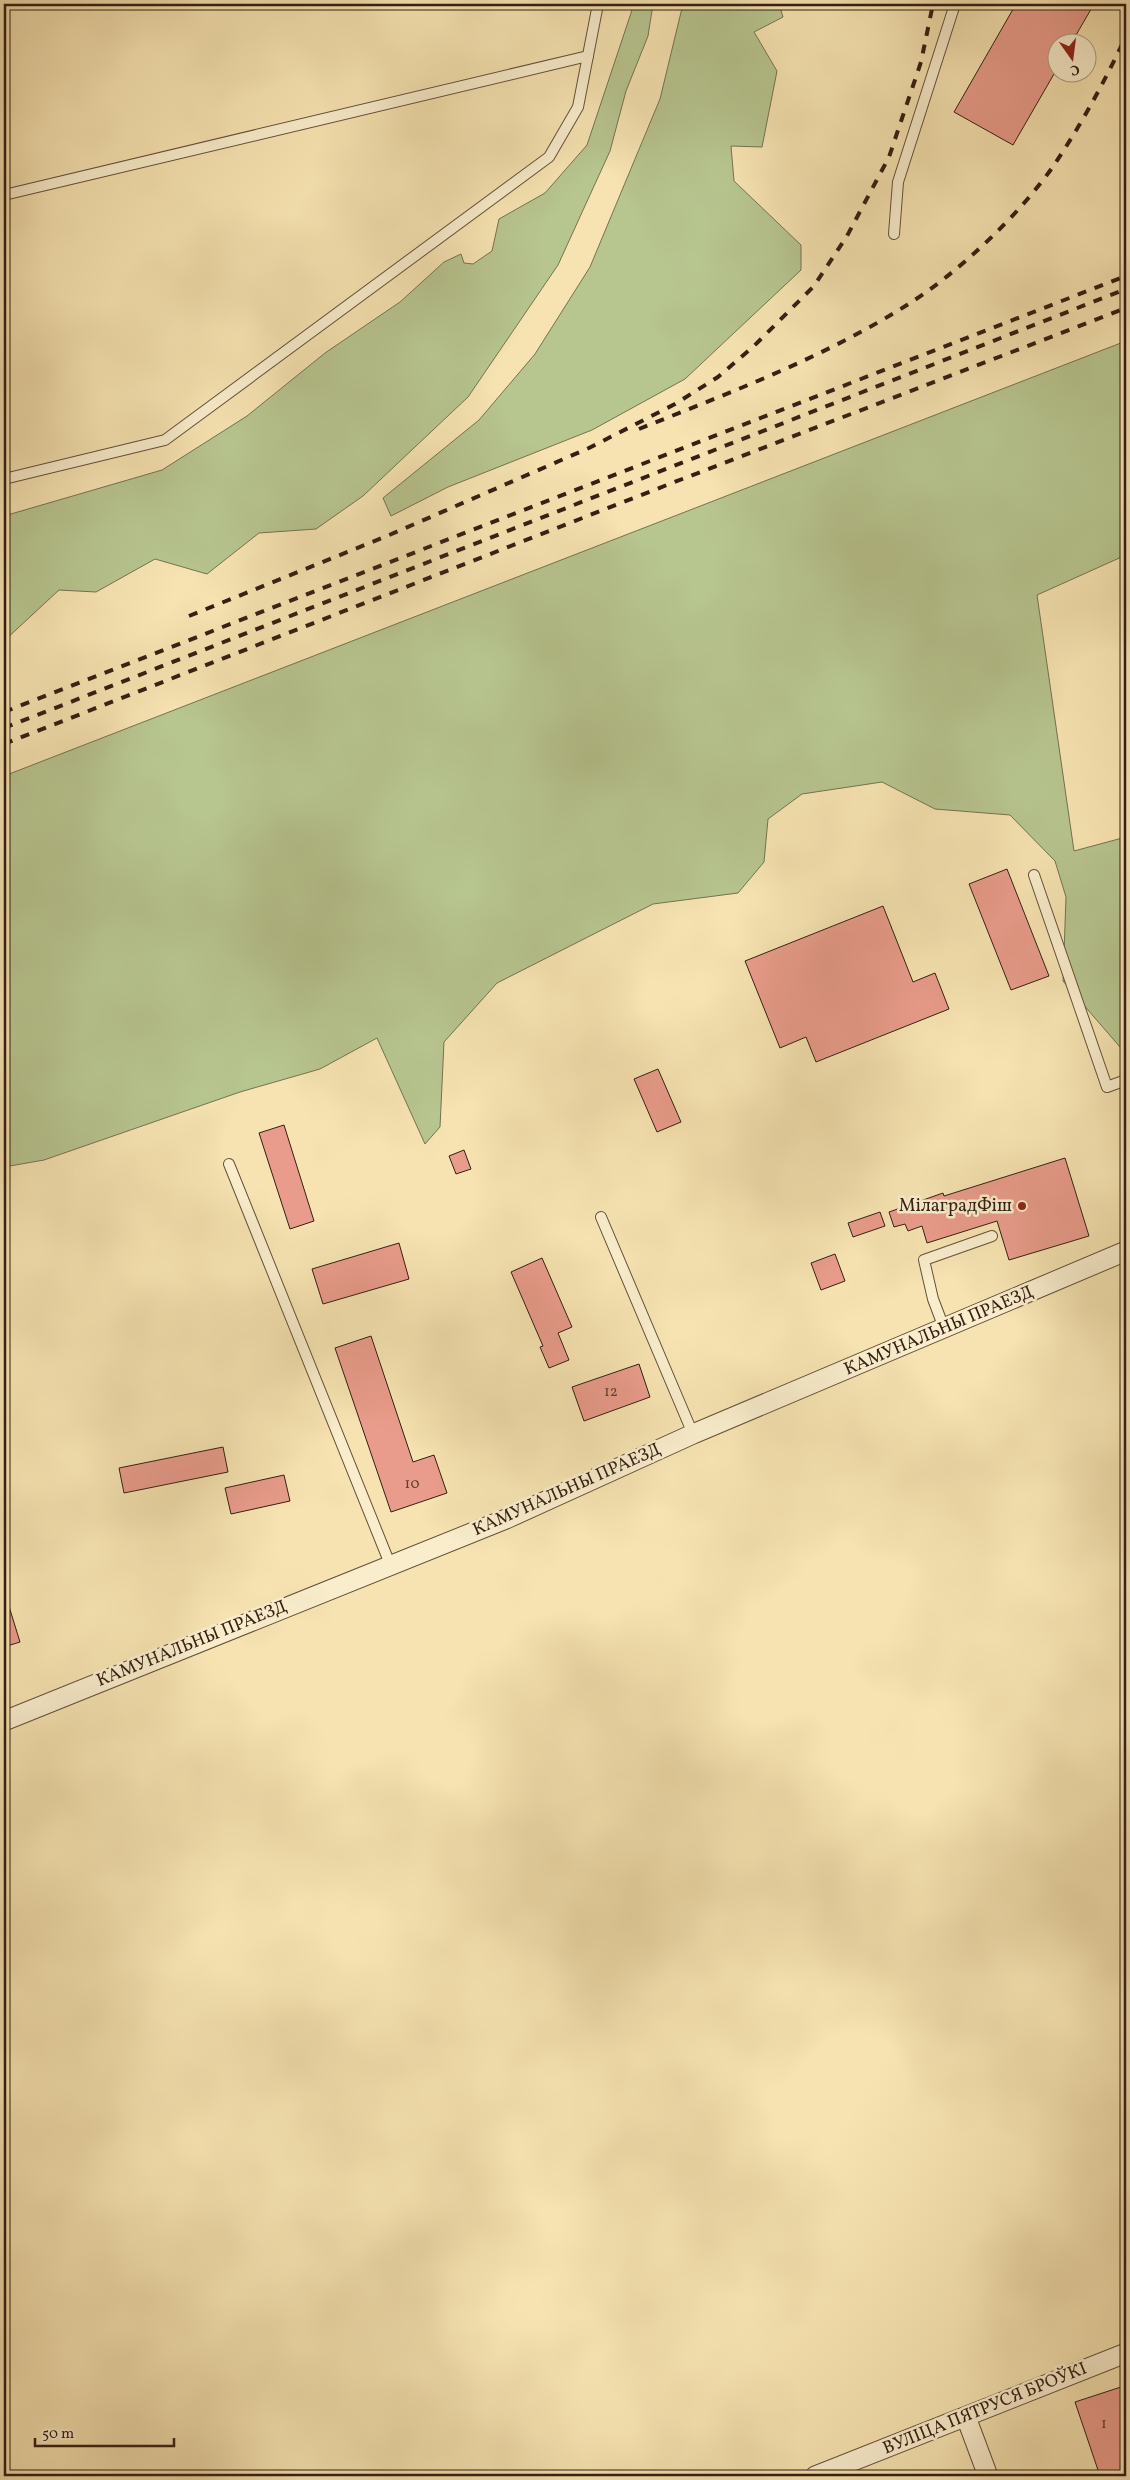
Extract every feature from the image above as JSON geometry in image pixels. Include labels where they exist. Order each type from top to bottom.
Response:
[{"type":"street","name":"КАМУНАЛЬНЫ ПРАЕЗД","points":[[4,1721],[506,1518],[693,1434],[1126,1252]]},
{"type":"street","name":"ВУЛІЦА ПЯТРУСЯ БРОЎКІ","points":[[815,2476],[1126,2353]]},
{"type":"street","points":[[966,2417],[988,2476]]},
{"type":"lane","points":[[4,480],[165,440],[549,158],[578,107],[598,4]]},
{"type":"lane","points":[[894,234],[898,182],[955,4]]},
{"type":"lane","points":[[4,195],[588,56]]},
{"type":"lane","points":[[1034,875],[1107,1087],[1126,1080]]},
{"type":"lane","points":[[228,1164],[390,1564]]},
{"type":"lane","points":[[601,1216],[693,1434]]},
{"type":"lane","points":[[944,1328],[932,1299],[924,1260],[992,1236]]},
{"type":"path","points":[[4,2471],[16,2476]]},
{"type":"green space","points":[[634,4],[653,4],[648,36],[626,91],[610,151],[558,265],[468,397],[363,496],[316,529],[259,533],[207,574],[155,559],[96,592],[59,590],[4,641],[4,516],[162,470],[247,416],[325,353],[400,302],[444,262],[461,254],[464,263],[473,264],[492,251],[499,219],[545,193],[587,145]]},
{"type":"green space","points":[[683,4],[779,4],[783,17],[754,32],[777,71],[762,147],[731,146],[734,181],[801,245],[801,270],[685,379],[592,430],[448,487],[391,516],[383,498],[479,420],[535,354],[590,267],[660,99]]},
{"type":"green space","points":[[1126,341],[1126,555],[1037,595],[1074,851],[1126,837],[1126,1054],[1063,981],[1066,897],[1055,861],[1010,815],[935,809],[882,782],[802,794],[768,819],[764,862],[738,893],[653,904],[497,983],[444,1042],[440,1127],[425,1144],[377,1038],[320,1069],[240,1092],[44,1160],[4,1167],[4,776]]},
{"type":"building","points":[[1016,4],[1094,4],[1078,32],[1048,32],[1049,82],[1013,145],[954,112]]},
{"type":"building","points":[[1007,869],[1049,976],[1011,990],[969,884]]},
{"type":"building","points":[[883,906],[913,982],[935,973],[949,1009],[816,1062],[806,1037],[780,1048],[745,961]]},
{"type":"building","points":[[658,1069],[681,1122],[657,1132],[634,1079]]},
{"type":"building","points":[[284,1125],[314,1221],[290,1229],[259,1133]]},
{"type":"building","points":[[464,1150],[471,1169],[456,1174],[449,1156]]},
{"type":"building","name":"МілаградФіш","points":[[1065,1158],[1089,1236],[1009,1260],[997,1221],[927,1243],[922,1226],[908,1231],[905,1224],[894,1227],[889,1212],[943,1193],[944,1196]]},
{"type":"building","points":[[880,1212],[885,1226],[853,1237],[848,1223]]},
{"type":"building","points":[[399,1243],[409,1279],[323,1304],[312,1269]]},
{"type":"building","points":[[835,1254],[845,1281],[821,1290],[811,1263]]},
{"type":"building","points":[[542,1258],[572,1327],[558,1333],[569,1360],[549,1368],[540,1347],[543,1346],[511,1272]]},
{"type":"building","points":[[371,1336],[413,1462],[434,1455],[447,1493],[391,1512],[335,1348]]},
{"type":"building","points":[[639,1364],[650,1397],[584,1421],[572,1387]]},
{"type":"building","points":[[223,1447],[228,1472],[124,1493],[119,1468]]},
{"type":"building","points":[[284,1475],[290,1501],[231,1514],[225,1488]]},
{"type":"building","points":[[4,1600],[7,1600],[20,1642],[4,1647]]},
{"type":"building","points":[[1121,2387],[1126,2404],[1126,2476],[1100,2476],[1075,2402]]},
{"type":"railway","points":[[189,616],[387,536],[589,448],[675,404],[718,377],[754,346],[814,286],[847,236],[889,157],[921,62],[933,4]]},
{"type":"railway","points":[[639,429],[810,358],[876,324],[907,305],[966,261],[1022,206],[1052,168],[1092,103],[1126,36]]},
{"type":"railway","points":[[4,712],[1126,276]]},
{"type":"railway","points":[[4,728],[1126,289]]},
{"type":"railway","points":[[4,744],[1126,308]]},
{"type":"place","name":"МілаградФіш","points":[[1022,1206]]}]
